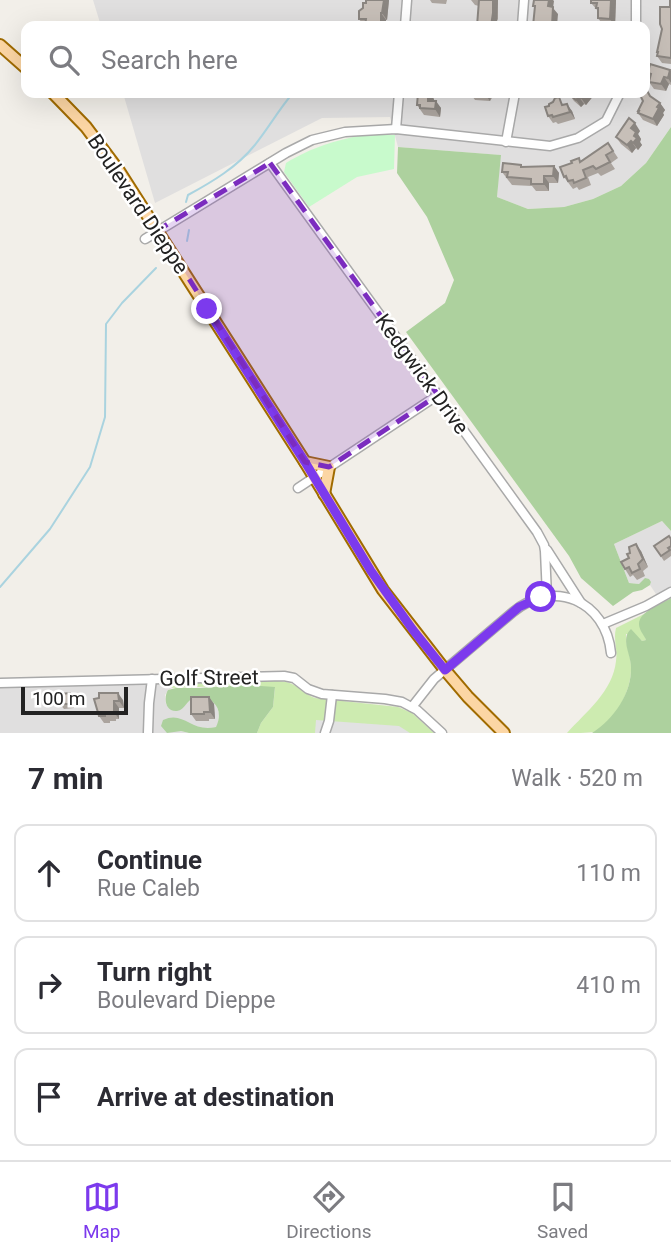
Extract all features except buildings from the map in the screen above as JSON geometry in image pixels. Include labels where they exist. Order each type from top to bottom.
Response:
[{"type":"main road","points":[[0,45],[21,64]]},
{"type":"main road","name":"Boulevard Dieppe","points":[[58,98],[86,127],[119,170],[383,590],[445,670],[504,733]]},
{"type":"main road","points":[[305,462],[329,467],[324,494]]},
{"type":"street","points":[[405,21],[407,0]]},
{"type":"street","points":[[523,21],[524,0]]},
{"type":"street","points":[[636,0],[636,21]]},
{"type":"street","points":[[396,129],[399,98]]},
{"type":"street","points":[[506,142],[514,98]]},
{"type":"street","points":[[145,239],[312,140],[345,132],[396,129],[550,146],[578,138],[606,121],[618,98]]},
{"type":"street","name":"Kedgwick Drive","points":[[270,163],[537,532],[544,545],[547,596]]},
{"type":"street","points":[[298,488],[438,395]]},
{"type":"street","points":[[544,545],[581,603]]},
{"type":"street","points":[[603,624],[671,592]]},
{"type":"street","points":[[442,733],[412,707],[431,682],[519,607],[534,599],[547,596],[566,597],[581,603],[603,624],[609,637],[611,653]]},
{"type":"street","name":"Golf Street","points":[[0,683],[284,676],[294,678],[317,693],[385,699],[412,707]]},
{"type":"street","points":[[148,733],[152,679]]},
{"type":"street","points":[[325,733],[331,695]]},
{"type":"highlighted area","points":[[270,163],[438,395],[329,467],[305,462],[158,230]]},
{"type":"shaded area","points":[[93,0],[671,0],[671,127],[646,163],[621,186],[593,199],[564,207],[528,209],[497,197],[500,155],[398,147],[390,117],[322,118],[155,203],[124,98],[650,98],[650,21],[99,21]]},
{"type":"shaded area","points":[[662,521],[671,531],[671,598],[662,603],[650,585],[651,582],[629,583],[614,544]]},
{"type":"shaded area","points":[[173,684],[165,695],[169,708],[181,709],[195,698],[214,701],[219,714],[216,727],[196,728],[185,721],[181,731],[189,733],[0,733],[0,686]]},
{"type":"shaded area","points":[[316,720],[399,726],[410,733],[315,733]]},
{"type":"green space","points":[[671,127],[671,531],[662,521],[614,544],[629,583],[639,584],[645,578],[651,582],[613,606],[581,578],[569,556],[406,332],[445,303],[454,280],[427,217],[397,173],[398,147],[501,155],[497,197],[528,209],[564,207],[593,199],[621,186],[646,163]]},
{"type":"green space","points":[[363,135],[395,135],[394,169],[357,177],[309,207],[284,172],[286,163],[323,145]]},
{"type":"green space","points":[[671,598],[671,733],[592,733],[608,720],[625,696],[631,677],[626,642],[628,633],[631,629],[642,641],[646,640],[640,628],[640,619]]},
{"type":"green space","points":[[644,614],[640,624],[646,640],[642,641],[636,636],[626,634],[631,676],[626,695],[616,713],[594,732],[567,733],[598,700],[610,682],[616,661],[616,628]]},
{"type":"green space","points":[[277,681],[294,685],[315,698],[398,707],[412,713],[434,733],[257,733],[273,707],[275,688],[246,685],[172,688],[173,684]]},
{"type":"green space","points":[[246,685],[275,687],[273,707],[257,733],[167,733],[161,726],[163,720],[170,718],[182,719],[207,728],[216,727],[218,721],[216,705],[208,699],[195,698],[180,710],[173,711],[167,706],[168,690]]},
{"type":"waterway","points":[[186,202],[188,195],[224,174],[247,154],[289,98]]},
{"type":"waterway","points":[[187,241],[189,230]]},
{"type":"waterway","points":[[0,587],[50,529],[90,467],[105,417],[106,324],[156,268]]},
{"type":"route","points":[[207,309],[383,590],[445,670],[519,607],[541,597]]}]
